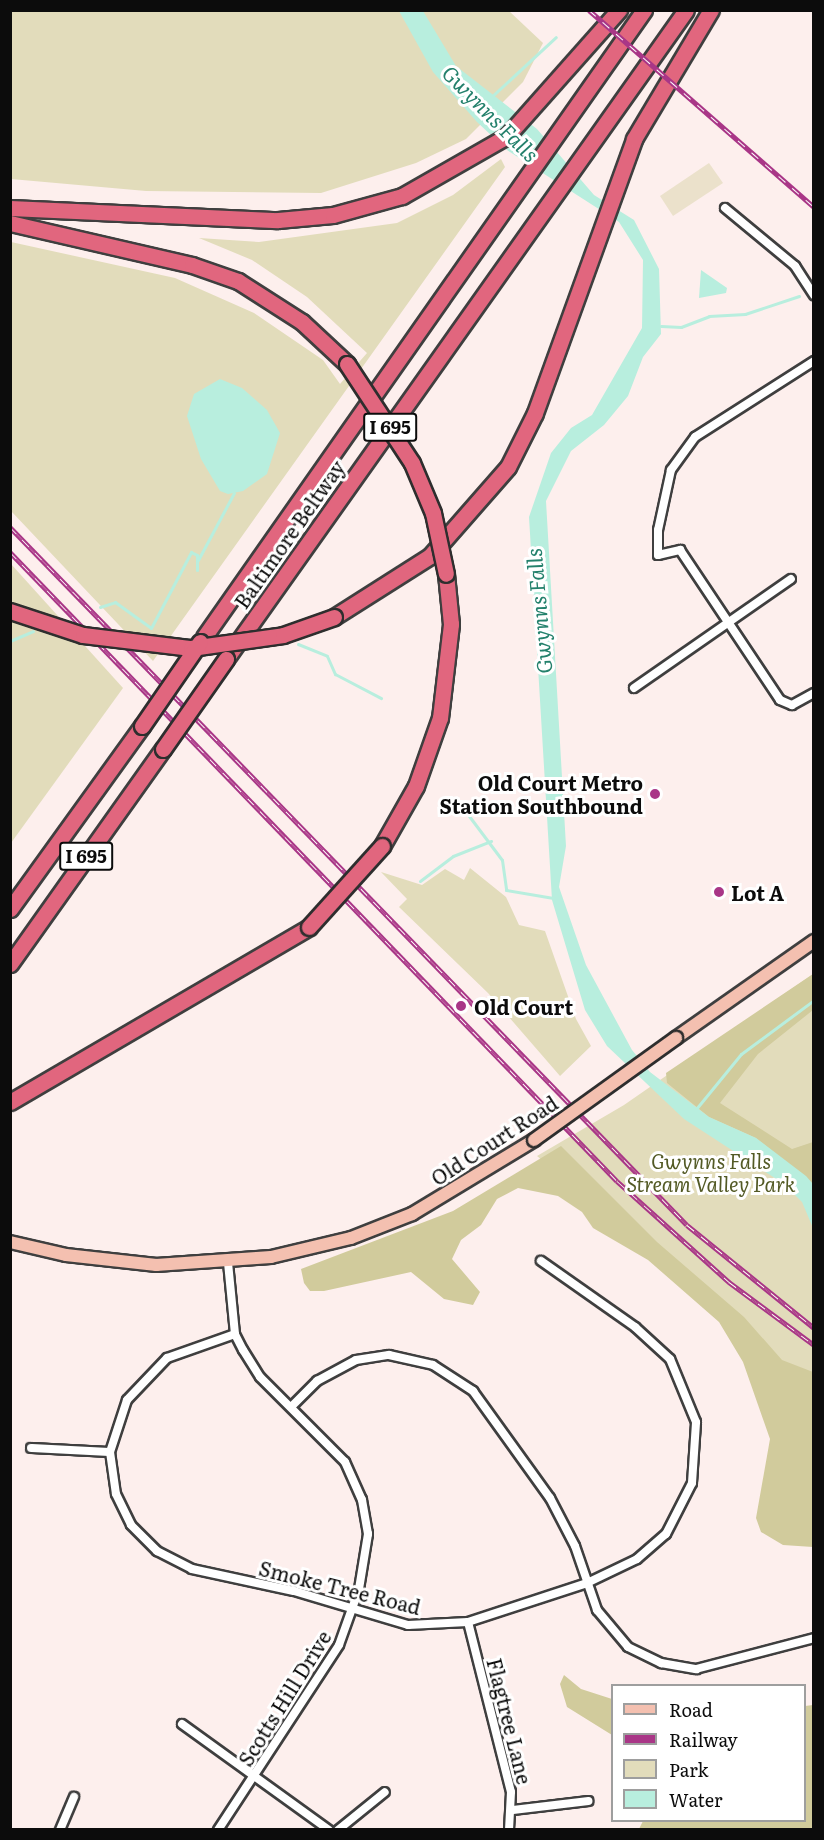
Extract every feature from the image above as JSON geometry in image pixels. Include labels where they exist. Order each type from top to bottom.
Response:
[{"type":"highway","points":[[10,208],[249,220],[317,217],[402,196],[487,150],[534,111],[619,10]]},
{"type":"highway","name":"Baltimore Beltway","points":[[10,909],[142,726],[644,10]]},
{"type":"highway","name":"Baltimore Beltway","points":[[10,964],[686,10]]},
{"type":"highway","points":[[10,611],[94,637],[191,648],[283,635],[334,617],[430,556],[508,467],[535,413],[602,225],[650,108],[711,10]]},
{"type":"highway","points":[[10,223],[192,265],[238,281],[302,322],[347,364],[412,463],[433,513],[446,574],[450,636],[440,718],[417,786],[382,846],[309,927],[10,1101]]},
{"type":"main road","name":"Old Court Road","points":[[10,1242],[111,1262],[228,1263],[323,1246],[412,1214],[534,1140],[813,941]]},
{"type":"street","points":[[725,208],[795,266],[813,295]]},
{"type":"street","points":[[813,360],[695,437],[677,457],[666,482],[658,555],[680,550],[725,622],[780,700],[792,705],[813,693]]},
{"type":"street","points":[[634,687],[708,641],[725,622],[791,579]]},
{"type":"street","name":"Smoke Tree Road","points":[[235,1334],[185,1350],[152,1368],[123,1408],[110,1452],[122,1510],[157,1551],[192,1569],[408,1625],[468,1622],[587,1583],[637,1559],[677,1518],[694,1472],[696,1422],[683,1380],[653,1341],[541,1261]]},
{"type":"street","name":"Scotts Hill Drive","points":[[218,1830],[329,1663],[353,1610],[367,1550],[362,1500],[339,1453],[260,1377],[235,1334],[228,1263]]},
{"type":"street","points":[[291,1407],[330,1372],[371,1356],[405,1357],[449,1372],[482,1402],[550,1498],[597,1610],[616,1636],[644,1657],[679,1668],[727,1665],[813,1638]]},
{"type":"street","points":[[31,1448],[110,1452]]},
{"type":"street","name":"Flagtree Lane","points":[[468,1622],[513,1810],[509,1830]]},
{"type":"street","points":[[182,1724],[255,1773],[329,1830]]},
{"type":"street","points":[[338,1830],[385,1792]]},
{"type":"street","points":[[60,1830],[74,1797]]},
{"type":"street","points":[[513,1810],[588,1801]]},
{"type":"green space","points":[[11,11],[509,11],[543,43],[523,82],[466,139],[416,163],[321,193],[146,191],[11,179]]},
{"type":"green space","points":[[501,159],[505,167],[153,661],[11,511],[11,242],[175,278],[254,313],[323,360],[340,384],[367,353],[307,297],[252,260],[199,238],[259,242],[397,223],[453,195]]},
{"type":"green space","points":[[11,564],[123,688],[11,843]]},
{"type":"green space","points":[[470,868],[506,897],[519,925],[545,931],[576,1019],[591,1046],[560,1076],[488,993],[399,907],[407,899],[381,872],[422,885],[445,869],[464,880]]},
{"type":"green space","name":"Gwynns Falls Stream Valley Park","points":[[813,974],[813,1488],[732,1320],[537,1156],[624,1105]]},
{"type":"shaded area","points":[[709,163],[723,183],[673,216],[660,196]]},
{"type":"shaded area","points":[[813,974],[813,1010],[758,1054],[720,1103],[792,1149],[813,1142],[813,1184],[756,1138],[709,1117],[667,1083],[666,1073]]},
{"type":"shaded area","points":[[561,1146],[657,1242],[744,1317],[782,1360],[813,1372],[813,1547],[783,1545],[761,1532],[756,1518],[770,1439],[743,1362],[719,1322],[648,1260],[593,1228],[582,1212],[558,1196],[518,1188],[497,1199],[481,1225],[461,1240],[452,1259],[480,1292],[473,1305],[444,1299],[411,1272],[324,1291],[310,1291],[304,1283],[301,1269],[453,1211]]},
{"type":"shaded area","points":[[564,1675],[581,1689],[611,1699],[611,1734],[567,1707],[560,1684]]},
{"type":"shaded area","points":[[813,1705],[813,1829],[639,1829],[642,1822],[806,1822],[806,1706]]},
{"type":"water","name":"Gwynns Falls","points":[[399,11],[423,11],[456,66],[537,129],[594,195],[634,220],[659,269],[661,334],[643,357],[628,396],[604,425],[571,451],[546,501],[566,846],[559,887],[586,965],[632,1050],[650,1072],[709,1117],[756,1138],[806,1176],[813,1184],[813,1228],[802,1202],[784,1184],[684,1119],[607,1046],[585,1010],[552,900],[529,517],[551,453],[571,428],[592,415],[642,328],[643,260],[619,222],[507,150],[477,122],[433,72]]},
{"type":"water","points":[[701,270],[727,288],[726,293],[699,298]]},
{"type":"water","points":[[220,379],[242,388],[267,410],[280,433],[267,474],[243,491],[228,494],[220,491],[201,459],[187,416],[194,394]]},
{"type":"waterway","points":[[489,99],[556,37]]},
{"type":"waterway","points":[[661,326],[681,327],[709,316],[745,314],[799,296]]},
{"type":"waterway","points":[[198,560],[234,493]]},
{"type":"waterway","points":[[100,607],[115,602],[151,628],[191,552],[197,555],[197,570]]},
{"type":"waterway","points":[[10,641],[33,631]]},
{"type":"waterway","points":[[298,644],[327,656],[335,674],[381,698]]},
{"type":"waterway","points":[[469,816],[502,860],[506,890],[553,898]]},
{"type":"waterway","points":[[420,881],[453,856],[491,841]]},
{"type":"waterway","points":[[696,1109],[741,1054],[814,1000]]},
{"type":"railway","points":[[589,10],[814,207]]},
{"type":"railway","points":[[10,527],[687,1225],[814,1328]]},
{"type":"railway","points":[[10,552],[617,1181],[729,1282],[814,1345]]},
{"type":"place","name":"Old Court Metro Station Southbound","points":[[655,794]]},
{"type":"place","name":"Lot A","points":[[719,892]]},
{"type":"place","name":"Old Court","points":[[461,1006]]}]
